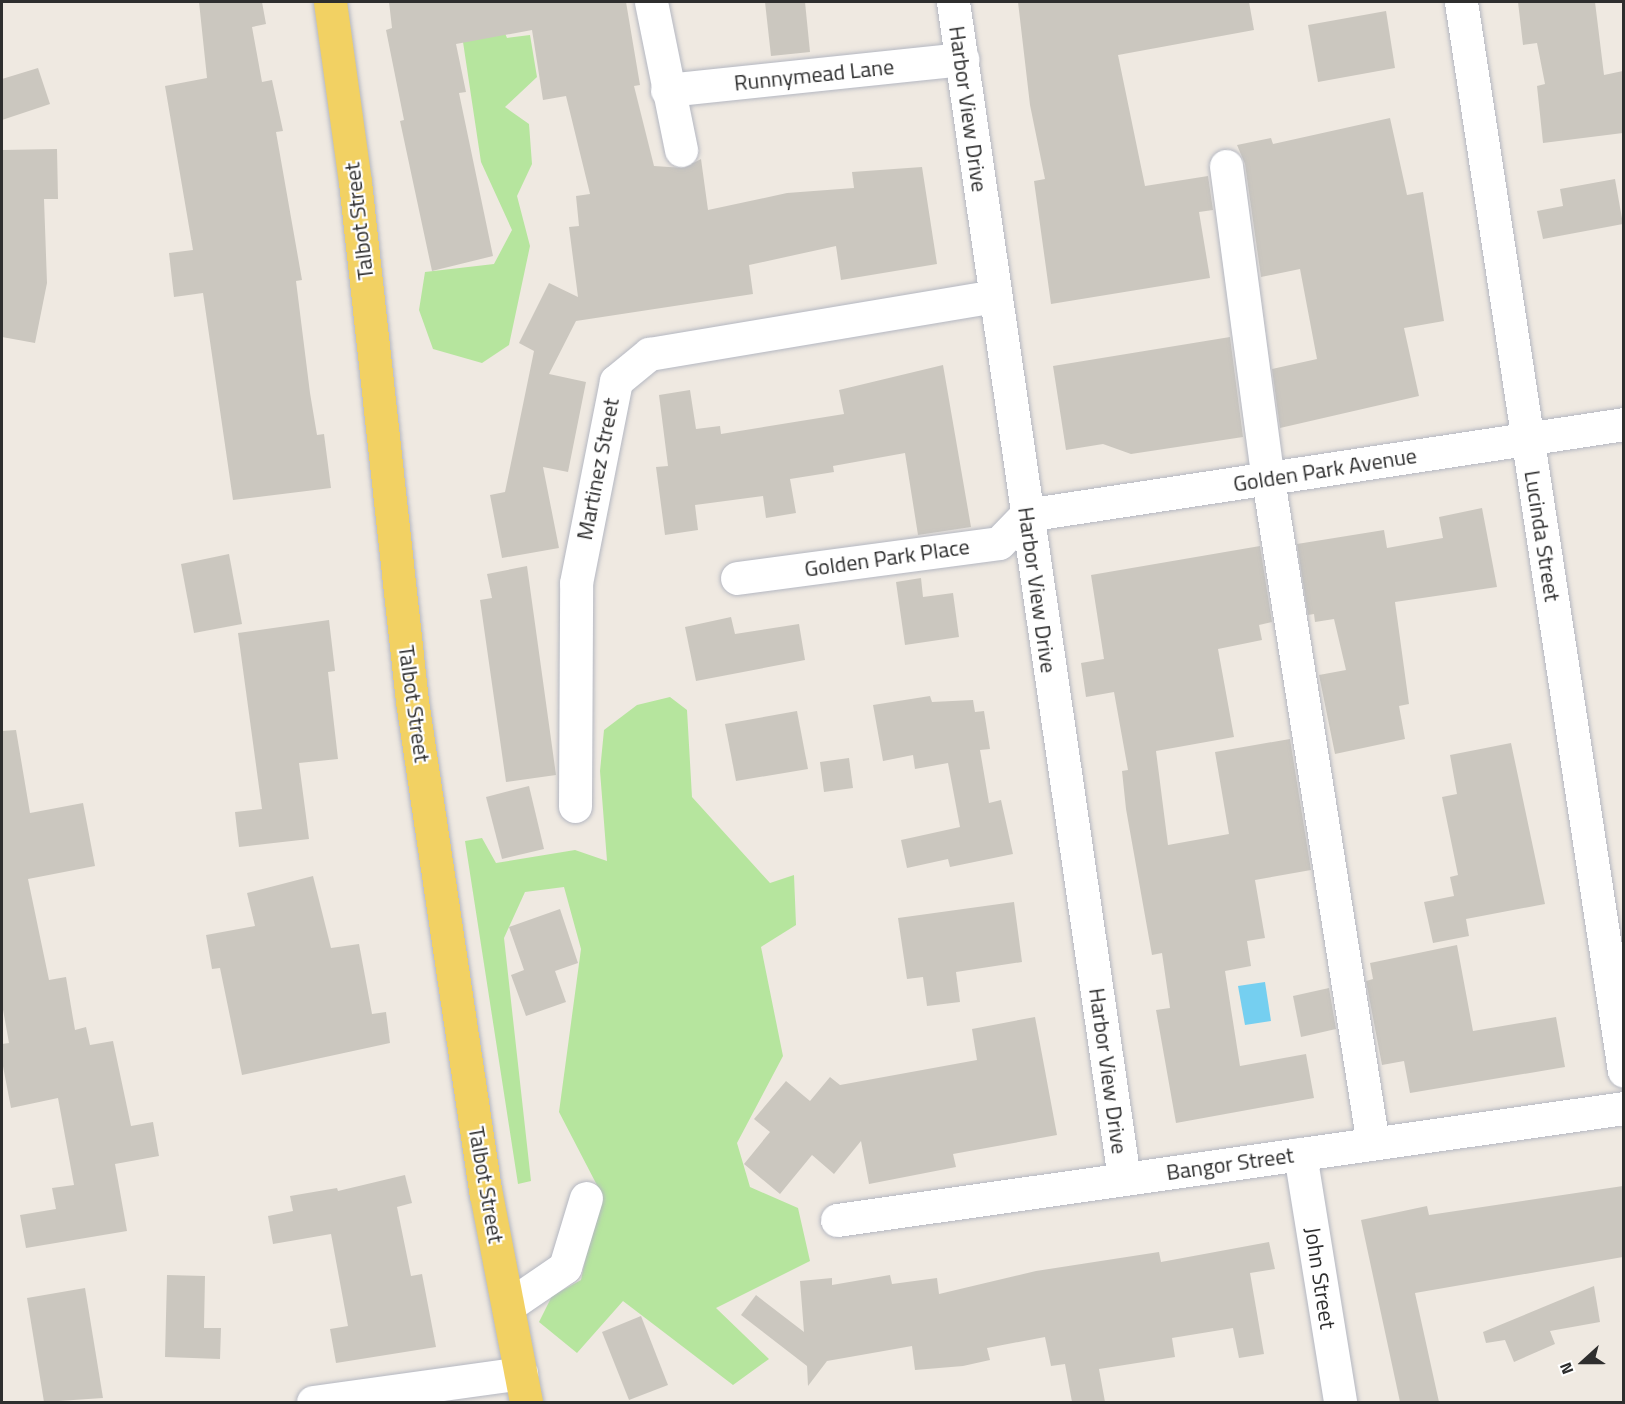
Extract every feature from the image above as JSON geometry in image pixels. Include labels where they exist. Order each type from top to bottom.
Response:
[{"type":"main road","name":"Talbot Street","points":[[330,2],[355,182],[414,713],[486,1194],[525,1395]]},
{"type":"street","points":[[651,2],[667,90],[681,150]]},
{"type":"street","name":"Harbor View Drive","points":[[953,2],[1124,1179]]},
{"type":"street","name":"Lucinda Street","points":[[1461,2],[1623,1071]]},
{"type":"street","name":"Runnymead Lane","points":[[667,90],[962,59]]},
{"type":"street","points":[[1226,166],[1268,479],[1373,1144]]},
{"type":"street","name":"Martinez Street","points":[[575,806],[576,584],[616,381],[649,354],[995,296]]},
{"type":"street","name":"Golden Park Avenue","points":[[1026,515],[1623,424]]},
{"type":"street","name":"Golden Park Place","points":[[737,578],[999,543],[1026,515]]},
{"type":"street","name":"Bangor Street","points":[[837,1220],[1623,1108]]},
{"type":"street","name":"John Street","points":[[1300,1154],[1336,1402]]},
{"type":"street","points":[[508,1306],[565,1267],[586,1198]]},
{"type":"street","points":[[313,1402],[525,1395]]},
{"type":"green space","points":[[457,2],[492,2],[507,38],[530,35],[537,77],[505,107],[529,124],[532,164],[517,196],[530,246],[509,345],[482,363],[433,349],[419,310],[425,272],[494,264],[512,230],[481,162]]},
{"type":"green space","points":[[670,697],[687,710],[692,797],[770,883],[794,875],[796,925],[761,947],[783,1056],[737,1143],[750,1187],[798,1208],[810,1261],[716,1308],[769,1359],[733,1385],[623,1301],[577,1353],[539,1322],[552,1296],[581,1280],[600,1191],[559,1112],[581,949],[564,887],[525,892],[504,938],[531,1181],[518,1184],[465,841],[482,838],[496,863],[575,850],[607,861],[600,771],[604,730],[637,705]]},
{"type":"water","points":[[1265,982],[1271,1021],[1245,1025],[1238,986]]},
{"type":"building","points":[[199,2],[262,2],[266,24],[252,27],[262,82],[272,80],[283,131],[276,132],[302,280],[296,281],[310,393],[317,435],[324,434],[331,488],[233,500],[203,293],[174,297],[169,253],[193,250],[165,86],[207,78]]},
{"type":"building","points":[[389,2],[626,2],[640,85],[634,86],[654,166],[684,168],[701,159],[708,210],[787,193],[854,188],[852,172],[922,167],[937,264],[841,280],[836,246],[749,265],[753,294],[576,321],[549,374],[586,382],[568,472],[543,467],[559,548],[502,558],[490,495],[505,492],[534,351],[519,343],[549,283],[578,297],[569,227],[579,226],[576,196],[590,194],[566,96],[543,100],[532,30],[456,44],[466,92],[459,93],[493,256],[432,271],[400,121],[404,120],[386,30],[392,28]]},
{"type":"building","points":[[765,2],[805,2],[810,52],[771,56]]},
{"type":"building","points":[[1018,2],[1249,2],[1254,30],[1118,55],[1145,186],[1208,176],[1213,210],[1199,212],[1210,278],[1051,304],[1034,181],[1045,179],[1030,105]]},
{"type":"building","points":[[1518,2],[1595,2],[1604,75],[1623,71],[1623,133],[1543,143],[1537,86],[1545,84],[1537,43],[1523,45]]},
{"type":"building","points":[[1386,11],[1395,68],[1318,82],[1308,25]]},
{"type":"building","points":[[38,68],[50,104],[2,120],[2,79]]},
{"type":"building","points":[[1390,118],[1407,195],[1423,192],[1444,321],[1404,328],[1419,396],[1280,428],[1272,369],[1317,359],[1300,269],[1261,277],[1245,164],[1237,145],[1271,138],[1273,144]]},
{"type":"building","points":[[57,149],[58,199],[44,199],[47,283],[35,343],[2,337],[2,150]]},
{"type":"building","points":[[1615,179],[1623,224],[1543,239],[1537,211],[1563,206],[1560,189]]},
{"type":"building","points":[[1230,337],[1243,437],[1131,454],[1103,444],[1066,450],[1053,366]]},
{"type":"building","points":[[943,365],[971,527],[918,535],[905,453],[833,466],[834,472],[790,479],[796,513],[766,518],[763,496],[695,505],[698,530],[665,535],[656,467],[668,466],[659,395],[690,390],[696,429],[720,426],[721,434],[844,414],[839,390]]},
{"type":"building","points":[[1482,508],[1497,587],[1395,602],[1409,704],[1399,706],[1405,739],[1335,754],[1319,675],[1346,670],[1334,619],[1315,622],[1314,614],[1308,615],[1297,544],[1384,530],[1387,548],[1443,538],[1439,517]]},
{"type":"building","points":[[1260,546],[1272,622],[1259,625],[1262,640],[1218,649],[1234,737],[1156,751],[1168,845],[1229,834],[1215,752],[1290,739],[1311,870],[1255,880],[1265,938],[1247,941],[1251,966],[1225,971],[1240,1066],[1306,1054],[1314,1098],[1176,1123],[1156,1010],[1170,1008],[1162,953],[1152,955],[1126,809],[1122,771],[1128,770],[1114,692],[1086,697],[1081,663],[1104,659],[1091,575]]},
{"type":"building","points":[[229,554],[242,624],[194,633],[181,564]]},
{"type":"building","points":[[527,566],[556,775],[506,782],[480,600],[492,598],[487,574]]},
{"type":"building","points":[[921,578],[923,597],[953,593],[959,637],[905,645],[896,582]]},
{"type":"building","points":[[731,617],[735,634],[799,624],[805,660],[696,681],[685,627]]},
{"type":"building","points":[[329,620],[335,671],[328,672],[338,759],[299,763],[309,839],[239,847],[235,812],[262,809],[238,633]]},
{"type":"building","points":[[930,696],[932,702],[973,700],[975,712],[984,711],[990,749],[980,750],[989,803],[1001,800],[1013,854],[950,867],[948,859],[907,868],[901,840],[960,827],[948,763],[915,769],[913,755],[883,761],[873,705]]},
{"type":"building","points":[[797,711],[808,769],[736,781],[725,724]]},
{"type":"building","points":[[16,730],[30,813],[83,803],[95,866],[28,879],[49,980],[66,977],[75,1030],[86,1027],[90,1045],[113,1041],[131,1126],[153,1122],[159,1156],[115,1164],[127,1231],[26,1248],[20,1215],[56,1209],[52,1188],[74,1185],[58,1098],[11,1108],[2,1061],[2,1044],[9,1043],[2,1004],[2,731]]},
{"type":"building","points":[[1511,743],[1545,904],[1466,919],[1469,936],[1433,943],[1424,902],[1454,896],[1450,877],[1458,875],[1442,797],[1457,794],[1450,755]]},
{"type":"building","points":[[849,758],[853,788],[824,792],[820,762]]},
{"type":"building","points":[[529,786],[544,849],[502,859],[486,797]]},
{"type":"building","points":[[313,876],[331,948],[359,944],[372,1014],[386,1012],[390,1043],[242,1075],[220,968],[212,969],[206,935],[255,926],[247,893]]},
{"type":"building","points":[[1014,902],[1022,962],[956,972],[960,1002],[927,1006],[923,977],[907,979],[898,918]]},
{"type":"building","points":[[560,909],[578,963],[555,971],[566,1002],[526,1016],[511,975],[524,970],[509,927]]},
{"type":"building","points":[[1457,945],[1473,1031],[1556,1017],[1565,1067],[1410,1093],[1404,1061],[1382,1065],[1366,981],[1373,979],[1370,963]]},
{"type":"building","points":[[1329,988],[1336,1029],[1301,1037],[1293,996]]},
{"type":"building","points":[[1035,1017],[1057,1135],[953,1154],[956,1167],[869,1184],[861,1141],[834,1174],[812,1155],[780,1194],[744,1164],[770,1132],[754,1119],[786,1081],[810,1101],[830,1077],[840,1085],[977,1060],[972,1029]]},
{"type":"building","points":[[405,1175],[412,1203],[397,1207],[411,1276],[422,1274],[436,1347],[336,1363],[330,1329],[348,1326],[331,1234],[273,1244],[268,1216],[293,1211],[290,1196],[337,1188],[338,1191]]},
{"type":"building","points":[[1623,1186],[1623,1257],[1415,1293],[1439,1402],[1400,1402],[1361,1220],[1427,1206],[1429,1215]]},
{"type":"building","points":[[1269,1242],[1275,1269],[1250,1273],[1264,1354],[1239,1358],[1233,1328],[1172,1338],[1175,1357],[1099,1369],[1105,1402],[1072,1402],[1065,1364],[1051,1366],[1045,1337],[987,1348],[990,1360],[963,1366],[915,1370],[912,1346],[827,1361],[808,1386],[807,1366],[741,1315],[756,1295],[804,1332],[800,1281],[832,1278],[832,1285],[890,1275],[892,1284],[937,1278],[939,1294],[1036,1271],[1159,1252],[1161,1262]]},
{"type":"building","points":[[167,1275],[205,1276],[204,1328],[221,1328],[220,1359],[165,1357]]},
{"type":"building","points":[[1594,1286],[1600,1322],[1550,1331],[1555,1344],[1514,1362],[1505,1340],[1486,1343],[1483,1332]]},
{"type":"building","points":[[85,1288],[103,1398],[44,1402],[27,1298]]},
{"type":"building","points":[[641,1316],[668,1385],[629,1400],[602,1332]]}]
